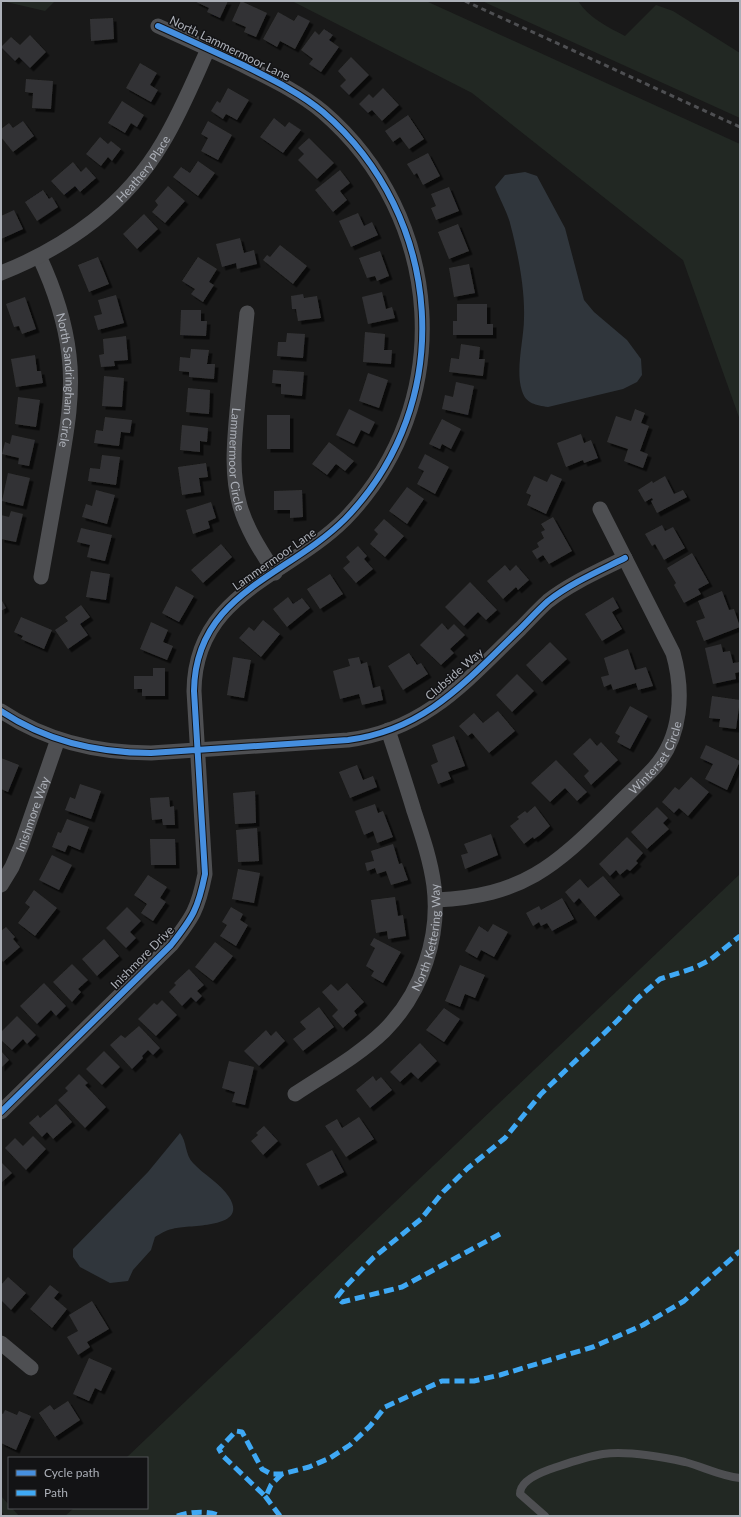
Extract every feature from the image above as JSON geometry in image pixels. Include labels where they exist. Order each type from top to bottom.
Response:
[{"type":"street","name":"North Lammermoor Lane","points":[[158,26],[292,90]]},
{"type":"street","name":"Heathery Place","points":[[1,273],[62,244],[92,222],[127,190],[143,172],[175,121],[208,49]]},
{"type":"street","name":"Lammermoor Lane","points":[[199,749],[194,685],[195,673],[202,646],[211,627],[224,610],[248,590],[319,543],[367,494],[386,464],[402,431],[412,404],[418,376],[423,333],[422,307],[415,261],[407,234],[393,201],[377,173],[352,141],[321,111],[292,90]]},
{"type":"street","name":"North Sandringham Circle","points":[[39,256],[50,280],[64,324],[69,356],[70,379],[68,427],[41,577]]},
{"type":"street","name":"Lammermoor Circle","points":[[247,313],[233,449],[234,472],[240,506],[246,524],[275,573]]},
{"type":"street","name":"Winterset Circle","points":[[436,900],[458,899],[489,894],[522,882],[551,866],[583,839],[644,778],[662,756],[676,727],[680,699],[678,671],[669,644],[600,509]]},
{"type":"street","name":"Clubside Way","points":[[1,711],[29,728],[58,739],[105,751],[151,753],[348,740],[388,730],[421,716],[449,697],[548,602],[574,584],[624,558]]},
{"type":"street","name":"North Kettering Way","points":[[295,1094],[368,1045],[385,1030],[400,1013],[416,988],[429,953],[435,926],[436,900],[431,863],[388,730]]},
{"type":"street","name":"Inishmore Way","points":[[1,885],[12,867],[21,846],[58,739]]},
{"type":"street","name":"Inishmore Drive","points":[[1,1112],[171,945],[183,932],[194,914],[200,899],[205,874],[199,749]]},
{"type":"street","points":[[1,1343],[31,1368]]},
{"type":"lane","points":[[544,1516],[520,1494],[520,1489],[525,1483],[538,1474],[573,1461],[604,1454],[665,1458],[686,1462],[724,1476],[740,1478]]},
{"type":"shaded area","points":[[2,1],[55,1],[45,11]]},
{"type":"shaded area","points":[[292,1],[426,1],[740,144],[740,420],[683,260],[472,93]]},
{"type":"shaded area","points":[[482,1],[578,1],[593,17],[625,36],[656,5],[673,11],[740,53],[740,118]]},
{"type":"shaded area","points":[[525,172],[537,176],[565,228],[584,300],[594,312],[627,340],[641,359],[642,375],[637,382],[623,389],[548,407],[532,403],[526,399],[522,391],[519,374],[524,326],[522,284],[510,222],[495,187],[505,175]]},
{"type":"shaded area","points":[[740,874],[740,1516],[65,1516],[73,1509],[148,1509],[148,1457],[127,1457]]},
{"type":"shaded area","points":[[180,1133],[184,1140],[190,1160],[221,1187],[229,1197],[233,1208],[231,1215],[214,1224],[170,1230],[155,1237],[151,1250],[133,1270],[128,1281],[110,1283],[80,1267],[73,1257],[73,1249],[148,1172]]},
{"type":"shaded area","points":[[1,1496],[8,1504],[8,1509],[13,1509],[19,1516],[5,1516],[1,1511]]},
{"type":"building","points":[[194,1],[228,1],[220,18],[207,12],[209,8]]},
{"type":"building","points":[[241,1],[267,13],[256,37],[244,32],[246,27],[232,21]]},
{"type":"building","points":[[278,12],[294,21],[298,15],[310,21],[295,49],[280,41],[277,47],[263,39]]},
{"type":"building","points":[[113,18],[114,39],[91,41],[90,19]]},
{"type":"building","points":[[324,29],[333,35],[329,40],[339,47],[321,72],[309,64],[313,59],[301,50],[315,31],[319,35]]},
{"type":"building","points":[[30,35],[46,52],[30,68],[19,57],[15,61],[1,47],[11,37],[20,45]]},
{"type":"building","points":[[351,57],[369,75],[349,95],[340,86],[346,80],[338,71]]},
{"type":"building","points":[[140,63],[157,73],[150,85],[158,90],[151,102],[126,88]]},
{"type":"building","points":[[26,79],[53,81],[51,109],[32,108],[33,93],[25,92]]},
{"type":"building","points":[[228,88],[249,100],[237,120],[226,114],[223,119],[211,111],[217,101],[220,103]]},
{"type":"building","points":[[383,88],[399,105],[382,121],[372,110],[368,113],[359,104],[369,94],[373,98]]},
{"type":"building","points":[[122,101],[144,115],[137,127],[131,123],[125,133],[108,123]]},
{"type":"building","points":[[408,115],[424,139],[409,149],[400,137],[393,142],[385,131]]},
{"type":"building","points":[[274,118],[285,127],[289,122],[301,130],[283,153],[260,137]]},
{"type":"building","points":[[23,121],[34,136],[13,152],[1,137],[1,129],[9,123],[13,128]]},
{"type":"building","points":[[208,121],[232,135],[218,160],[201,151],[208,138],[201,134]]},
{"type":"building","points":[[100,137],[108,144],[111,141],[121,149],[112,161],[108,157],[101,166],[86,154]]},
{"type":"building","points":[[309,138],[334,163],[317,179],[298,160],[304,154],[298,148]]},
{"type":"building","points":[[428,153],[440,176],[423,185],[417,173],[414,175],[407,164]]},
{"type":"building","points":[[198,161],[215,173],[198,196],[173,177],[181,167],[190,173]]},
{"type":"building","points":[[73,162],[81,172],[86,167],[96,178],[80,192],[75,186],[64,195],[51,181]]},
{"type":"building","points":[[340,170],[350,183],[340,191],[347,200],[333,212],[315,190]]},
{"type":"building","points":[[168,186],[185,201],[165,223],[152,212],[158,205],[155,201]]},
{"type":"building","points":[[449,187],[459,211],[436,220],[431,208],[436,206],[431,194]]},
{"type":"building","points":[[43,190],[49,199],[52,197],[58,207],[37,221],[25,202]]},
{"type":"building","points":[[14,210],[23,229],[1,239],[1,216]]},
{"type":"building","points":[[358,213],[364,226],[372,222],[378,235],[351,247],[339,221]]},
{"type":"building","points":[[144,214],[158,229],[137,249],[123,234]]},
{"type":"building","points":[[458,224],[469,251],[449,259],[438,232]]},
{"type":"building","points":[[240,238],[244,253],[254,250],[257,264],[237,269],[236,263],[222,267],[216,244]]},
{"type":"building","points":[[280,245],[307,266],[293,284],[263,260],[267,255],[270,257]]},
{"type":"building","points":[[380,251],[389,276],[377,281],[375,276],[367,278],[359,258]]},
{"type":"building","points":[[98,257],[109,284],[89,292],[78,265]]},
{"type":"building","points":[[198,257],[217,269],[209,282],[214,285],[203,302],[191,294],[195,289],[182,281]]},
{"type":"building","points":[[469,264],[475,293],[454,297],[449,268]]},
{"type":"building","points":[[382,292],[386,309],[392,307],[395,318],[368,324],[362,297]]},
{"type":"building","points":[[303,294],[304,298],[317,296],[321,318],[298,321],[296,309],[292,309],[291,296]]},
{"type":"building","points":[[116,295],[124,323],[98,330],[94,316],[102,314],[98,300]]},
{"type":"building","points":[[25,297],[36,329],[22,334],[19,326],[14,327],[6,304]]},
{"type":"building","points":[[457,304],[487,304],[487,324],[493,324],[493,335],[453,335],[453,321],[457,321]]},
{"type":"building","points":[[181,310],[201,310],[201,321],[207,321],[206,336],[180,335]]},
{"type":"building","points":[[365,332],[385,334],[384,350],[392,350],[391,364],[363,362]]},
{"type":"building","points":[[287,333],[305,334],[303,358],[277,356],[278,342],[286,342]]},
{"type":"building","points":[[126,336],[128,360],[114,361],[115,366],[101,367],[99,355],[104,354],[103,339]]},
{"type":"building","points":[[461,344],[480,347],[479,359],[485,359],[483,376],[449,372],[451,358],[459,359]]},
{"type":"building","points":[[191,349],[209,350],[207,364],[215,364],[214,379],[189,377],[189,372],[179,371],[180,357],[190,358]]},
{"type":"building","points":[[35,355],[37,371],[41,371],[43,383],[16,387],[11,359]]},
{"type":"building","points":[[273,370],[304,372],[302,396],[281,394],[281,384],[272,383]]},
{"type":"building","points":[[368,373],[388,380],[379,408],[359,401]]},
{"type":"building","points":[[104,376],[124,378],[122,407],[102,406]]},
{"type":"building","points":[[456,382],[474,386],[468,415],[442,409],[445,395],[453,397]]},
{"type":"building","points":[[188,388],[210,390],[209,414],[186,412]]},
{"type":"building","points":[[18,397],[40,400],[36,427],[15,424]]},
{"type":"building","points":[[349,409],[375,422],[369,434],[361,430],[354,444],[336,435]]},
{"type":"building","points":[[635,409],[645,413],[641,423],[649,426],[640,451],[648,454],[643,468],[624,461],[628,449],[607,442],[616,416],[631,421]]},
{"type":"building","points":[[267,415],[290,415],[290,449],[267,449]]},
{"type":"building","points":[[105,417],[132,420],[130,433],[121,432],[119,446],[94,443],[96,430],[103,431]]},
{"type":"building","points":[[442,419],[461,429],[451,449],[442,444],[440,449],[429,444]]},
{"type":"building","points":[[182,425],[208,428],[207,442],[200,441],[200,452],[180,450]]},
{"type":"building","points":[[581,434],[584,443],[591,440],[598,458],[584,463],[583,460],[566,467],[557,443]]},
{"type":"building","points":[[12,435],[35,440],[29,466],[18,464],[19,458],[2,454],[5,442],[10,444]]},
{"type":"building","points":[[329,442],[354,461],[345,471],[336,464],[327,475],[312,464]]},
{"type":"building","points":[[425,454],[449,467],[435,494],[417,484],[424,471],[418,468]]},
{"type":"building","points":[[102,455],[120,457],[116,485],[88,481],[90,468],[100,469]]},
{"type":"building","points":[[206,463],[208,477],[199,478],[201,492],[182,495],[178,467]]},
{"type":"building","points":[[8,473],[30,478],[23,506],[2,501]]},
{"type":"building","points":[[551,474],[562,479],[546,514],[527,505],[531,495],[526,493],[534,476],[547,482]]},
{"type":"building","points":[[665,476],[674,494],[683,490],[687,497],[657,513],[651,501],[653,500],[652,498],[645,502],[638,490],[652,481],[653,483]]},
{"type":"building","points":[[407,487],[424,499],[407,524],[389,511]]},
{"type":"building","points":[[96,490],[115,495],[107,524],[82,517],[86,504],[92,506]]},
{"type":"building","points":[[302,490],[303,517],[290,518],[290,510],[274,510],[274,491]]},
{"type":"building","points":[[211,502],[216,518],[208,521],[210,528],[193,534],[186,510]]},
{"type":"building","points":[[11,511],[23,514],[16,542],[1,539],[1,515],[9,517]]},
{"type":"building","points":[[553,517],[572,551],[549,564],[543,555],[537,559],[532,551],[539,547],[537,543],[544,538],[541,532],[545,530],[541,524]]},
{"type":"building","points":[[384,519],[404,536],[385,557],[370,544],[378,534],[374,530]]},
{"type":"building","points":[[662,525],[665,531],[673,527],[685,548],[664,560],[655,544],[652,546],[645,534]]},
{"type":"building","points":[[81,528],[112,535],[105,561],[87,557],[90,545],[77,542]]},
{"type":"building","points":[[221,544],[232,557],[203,583],[191,570]]},
{"type":"building","points":[[358,546],[367,556],[364,559],[373,569],[356,583],[343,568],[350,562],[346,557]]},
{"type":"building","points":[[692,553],[709,583],[698,589],[701,594],[684,603],[674,585],[676,583],[667,568]]},
{"type":"building","points":[[505,565],[510,571],[516,565],[529,580],[518,590],[516,587],[503,599],[487,581]]},
{"type":"building","points":[[91,571],[110,574],[106,600],[86,597]]},
{"type":"building","points":[[330,574],[343,594],[320,609],[307,589]]},
{"type":"building","points":[[470,582],[497,610],[486,620],[478,612],[464,626],[445,607]]},
{"type":"building","points":[[176,586],[194,596],[179,622],[162,613]]},
{"type":"building","points":[[722,591],[729,610],[734,609],[740,627],[704,641],[696,621],[705,618],[698,601]]},
{"type":"building","points":[[288,597],[293,604],[302,598],[310,608],[287,627],[273,609]]},
{"type":"building","points":[[613,597],[619,608],[612,612],[622,629],[602,641],[585,614]]},
{"type":"building","points":[[1,599],[6,608],[1,611]]},
{"type":"building","points":[[81,605],[90,617],[80,624],[88,635],[68,649],[55,630],[68,621],[65,617]]},
{"type":"building","points":[[21,617],[52,630],[44,649],[21,639],[23,636],[14,632]]},
{"type":"building","points":[[263,620],[280,634],[261,657],[239,638],[249,627],[254,631]]},
{"type":"building","points":[[151,622],[168,630],[163,642],[173,646],[167,660],[140,649]]},
{"type":"building","points":[[442,623],[448,630],[454,624],[465,635],[450,649],[454,653],[441,665],[420,645]]},
{"type":"building","points":[[550,642],[567,659],[542,682],[526,665]]},
{"type":"building","points":[[721,644],[723,652],[730,651],[733,663],[740,662],[740,672],[735,673],[736,679],[713,684],[705,648]]},
{"type":"building","points":[[628,649],[635,670],[646,667],[653,686],[638,690],[636,683],[613,690],[611,684],[604,687],[601,677],[609,675],[604,658]]},
{"type":"building","points":[[409,653],[417,665],[421,663],[428,674],[403,690],[388,666]]},
{"type":"building","points":[[233,657],[251,660],[244,698],[227,695]]},
{"type":"building","points":[[359,657],[361,664],[367,662],[373,688],[380,686],[383,700],[362,705],[359,694],[340,699],[333,671],[350,666],[348,659]]},
{"type":"building","points":[[153,668],[165,668],[165,696],[142,696],[142,689],[134,689],[134,676],[153,676]]},
{"type":"building","points":[[517,674],[534,691],[512,712],[496,695]]},
{"type":"building","points":[[712,696],[740,700],[736,729],[719,727],[720,719],[709,718]]},
{"type":"building","points":[[630,706],[648,716],[630,749],[617,742],[620,736],[615,733]]},
{"type":"building","points":[[498,711],[515,731],[489,753],[472,733],[468,736],[459,726],[474,713],[483,723]]},
{"type":"building","points":[[454,736],[465,766],[448,772],[451,779],[438,784],[431,765],[438,762],[432,745]]},
{"type":"building","points":[[590,738],[597,746],[601,742],[618,760],[591,785],[584,776],[589,771],[573,754]]},
{"type":"building","points":[[706,745],[740,761],[727,790],[705,779],[713,764],[700,758]]},
{"type":"building","points":[[1,758],[19,765],[8,792],[1,789]]},
{"type":"building","points":[[556,760],[587,792],[577,801],[565,788],[550,802],[531,783]]},
{"type":"building","points":[[357,765],[363,780],[373,776],[377,787],[350,798],[339,772]]},
{"type":"building","points":[[691,777],[709,792],[688,816],[679,808],[674,813],[662,802],[675,787],[679,790]]},
{"type":"building","points":[[80,784],[101,791],[91,819],[65,810],[70,797],[75,799]]},
{"type":"building","points":[[255,791],[256,823],[235,824],[233,793]]},
{"type":"building","points":[[169,797],[170,807],[174,806],[175,825],[163,825],[162,819],[152,820],[150,798]]},
{"type":"building","points":[[375,804],[378,813],[383,811],[393,837],[377,843],[373,831],[364,835],[355,811]]},
{"type":"building","points":[[535,806],[550,826],[540,835],[534,839],[533,837],[524,844],[510,826],[519,819],[517,817],[525,811],[527,813]]},
{"type":"building","points":[[657,807],[668,818],[663,823],[669,829],[647,849],[631,832]]},
{"type":"building","points":[[67,819],[89,827],[80,850],[68,845],[65,852],[52,847],[58,832],[61,833]]},
{"type":"building","points":[[257,828],[259,861],[238,862],[236,830]]},
{"type":"building","points":[[491,834],[498,855],[465,869],[461,855],[468,853],[464,844]]},
{"type":"building","points":[[627,837],[643,853],[636,861],[638,863],[630,871],[627,869],[620,875],[616,870],[610,876],[599,864]]},
{"type":"building","points":[[150,839],[175,839],[176,865],[151,865]]},
{"type":"building","points":[[393,844],[399,864],[402,863],[408,880],[391,885],[386,871],[377,874],[375,868],[367,871],[365,863],[374,861],[371,851]]},
{"type":"building","points":[[52,855],[72,865],[59,890],[39,880]]},
{"type":"building","points":[[238,869],[260,873],[254,903],[232,899]]},
{"type":"building","points":[[148,875],[167,887],[160,898],[166,902],[153,921],[141,913],[147,904],[134,895]]},
{"type":"building","points":[[603,876],[620,895],[595,917],[579,898],[574,903],[565,892],[580,879],[588,888]]},
{"type":"building","points":[[34,890],[57,908],[35,936],[18,923],[30,907],[25,903]]},
{"type":"building","points":[[395,897],[398,916],[403,915],[406,936],[388,939],[387,931],[376,933],[371,900]]},
{"type":"building","points":[[562,898],[574,919],[552,931],[547,923],[541,926],[539,922],[533,926],[526,913],[539,906],[541,910]]},
{"type":"building","points":[[127,907],[141,921],[130,932],[136,938],[126,948],[106,928]]},
{"type":"building","points":[[231,907],[243,914],[240,920],[248,925],[236,946],[220,936],[227,925],[222,922]]},
{"type":"building","points":[[493,924],[508,932],[494,957],[481,950],[477,958],[465,951],[479,926],[488,932]]},
{"type":"building","points":[[6,927],[15,937],[13,939],[20,947],[3,962],[1,959],[1,931]]},
{"type":"building","points":[[374,938],[401,952],[383,983],[371,976],[374,971],[366,966],[375,948],[370,945]]},
{"type":"building","points":[[104,939],[119,956],[97,976],[82,959]]},
{"type":"building","points":[[215,942],[233,956],[213,981],[195,967]]},
{"type":"building","points":[[72,964],[88,980],[78,989],[81,992],[72,1002],[53,982]]},
{"type":"building","points":[[460,965],[485,975],[475,998],[465,994],[460,1007],[445,1001]]},
{"type":"building","points":[[189,969],[204,985],[197,991],[202,996],[196,1002],[191,997],[182,1006],[169,992],[176,985],[174,983]]},
{"type":"building","points":[[44,983],[66,1006],[56,1016],[51,1010],[37,1024],[20,1006]]},
{"type":"building","points":[[347,983],[364,1002],[354,1011],[357,1015],[343,1028],[332,1016],[338,1010],[322,992],[331,984],[338,991]]},
{"type":"building","points":[[162,1000],[177,1015],[156,1036],[138,1019],[154,1003],[157,1005]]},
{"type":"building","points":[[319,1007],[334,1027],[303,1051],[293,1039],[306,1029],[300,1022]]},
{"type":"building","points":[[444,1008],[460,1019],[444,1042],[426,1030]]},
{"type":"building","points":[[17,1016],[36,1035],[27,1044],[23,1039],[12,1050],[1,1040],[1,1032]]},
{"type":"building","points":[[139,1026],[160,1048],[153,1055],[148,1050],[142,1056],[143,1058],[132,1069],[110,1045],[121,1035],[125,1038]]},
{"type":"building","points":[[266,1030],[271,1036],[276,1031],[285,1041],[259,1066],[244,1051]]},
{"type":"building","points":[[420,1043],[437,1061],[418,1079],[411,1072],[400,1082],[390,1072]]},
{"type":"building","points":[[1,1051],[9,1060],[1,1068]]},
{"type":"building","points":[[104,1051],[120,1067],[102,1085],[86,1069]]},
{"type":"building","points":[[229,1061],[254,1067],[245,1105],[232,1102],[235,1092],[222,1088]]},
{"type":"building","points":[[79,1074],[88,1083],[85,1085],[106,1107],[85,1128],[58,1100],[68,1091],[65,1088]]},
{"type":"building","points":[[373,1076],[376,1081],[381,1077],[392,1090],[370,1108],[356,1090]]},
{"type":"building","points":[[56,1104],[72,1122],[53,1139],[47,1132],[42,1137],[29,1123],[38,1115],[40,1118]]},
{"type":"building","points":[[359,1117],[374,1139],[346,1157],[325,1126],[337,1119],[342,1128]]},
{"type":"building","points":[[264,1126],[278,1141],[263,1155],[251,1141],[258,1135],[256,1133]]},
{"type":"building","points":[[33,1136],[46,1149],[26,1170],[5,1148],[15,1138],[23,1146]]},
{"type":"building","points":[[332,1150],[344,1172],[318,1186],[306,1164]]},
{"type":"building","points":[[1,1162],[12,1173],[1,1183]]},
{"type":"building","points":[[8,1277],[26,1293],[11,1310],[1,1300],[1,1285]]},
{"type":"building","points":[[50,1285],[59,1292],[54,1298],[67,1309],[52,1328],[30,1309]]},
{"type":"building","points":[[92,1301],[109,1329],[87,1342],[90,1347],[78,1355],[67,1337],[78,1331],[69,1315]]},
{"type":"building","points":[[89,1358],[112,1368],[101,1391],[95,1388],[89,1401],[73,1394]]},
{"type":"building","points":[[68,1401],[80,1420],[55,1437],[39,1413],[50,1405],[54,1410]]},
{"type":"building","points":[[5,1410],[17,1415],[19,1411],[31,1416],[16,1450],[1,1443],[1,1413],[3,1414]]},
{"type":"railway","points":[[465,1],[740,127]]},
{"type":"marked path","points":[[500,1234],[402,1287],[342,1302],[337,1297],[373,1258],[421,1219],[443,1192],[468,1168],[505,1138],[541,1094],[618,1020],[638,998],[660,979],[694,968],[710,960],[740,936]]},
{"type":"marked path","points":[[282,1474],[271,1485],[265,1496],[223,1456],[219,1449],[236,1431],[242,1432],[262,1469],[271,1474],[282,1474],[309,1467],[330,1458],[350,1445],[370,1426],[385,1407],[442,1381],[474,1381],[500,1375],[593,1347],[643,1325],[684,1301],[740,1251]]},
{"type":"marked path","points":[[265,1496],[280,1516]]},
{"type":"marked path","points":[[177,1516],[199,1512],[220,1516]]},
{"type":"cycle path","points":[[1,1112],[171,945],[194,912],[200,896],[205,874],[194,691],[198,658],[210,631],[227,609],[248,590],[322,539],[345,519],[381,472],[406,421],[420,367],[422,311],[413,256],[393,203],[363,155],[323,112],[295,92],[243,65],[158,26]]},
{"type":"cycle path","points":[[1,711],[36,730],[54,737],[92,748],[111,751],[151,753],[348,740],[376,734],[400,726],[423,714],[443,700],[463,684],[548,601],[576,583],[625,558]]}]
